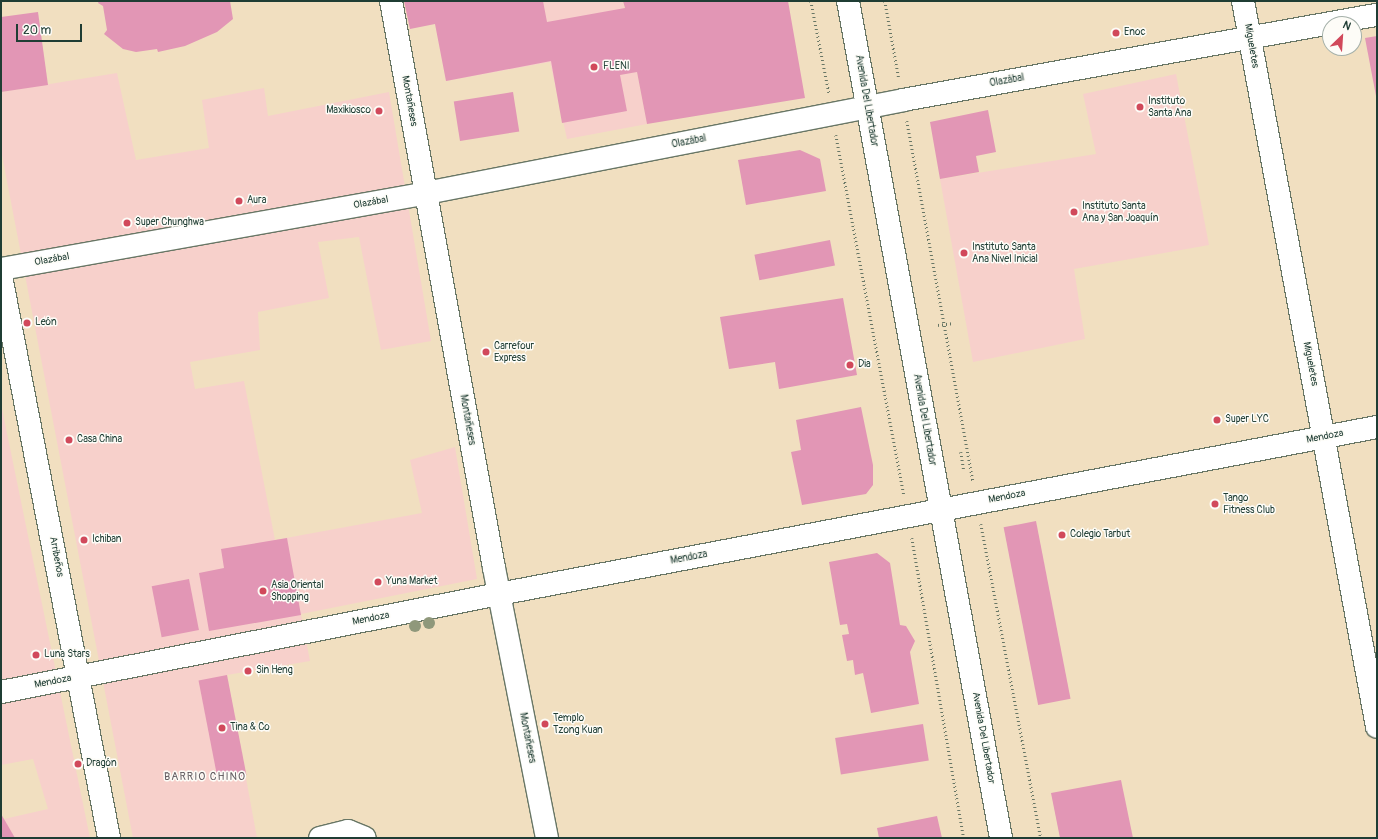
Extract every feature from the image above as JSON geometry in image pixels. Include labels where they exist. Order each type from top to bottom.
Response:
[{"type":"street","name":"Montañeses","points":[[391,1],[499,594],[547,838]]},
{"type":"street","name":"Avenida Del Libertador","points":[[848,1],[1001,838]]},
{"type":"street","name":"Migueletes","points":[[1243,1],[1377,727]]},
{"type":"street","name":"Olazábal","points":[[1,269],[426,193],[903,100],[1377,15]]},
{"type":"street","name":"Arribeños","points":[[1,276],[110,838]]},
{"type":"street","name":"Mendoza","points":[[1,692],[499,594],[1377,427]]},
{"type":"street","points":[[320,838],[348,831],[365,838]]},
{"type":"path","points":[[811,1],[908,516],[964,838]]},
{"type":"path","points":[[885,1],[977,503],[1041,838]]},
{"type":"path","points":[[938,325],[954,322]]},
{"type":"path","points":[[961,452],[964,470]]},
{"type":"shaded area","name":"FLENI","points":[[431,1],[623,1],[647,124],[567,139],[550,62],[446,81]]},
{"type":"shaded area","points":[[117,73],[136,160],[209,148],[202,100],[264,88],[268,116],[389,92],[431,341],[381,350],[359,237],[318,242],[329,298],[258,312],[260,350],[190,362],[195,389],[244,381],[275,540],[422,513],[410,460],[455,447],[477,579],[301,614],[310,661],[227,675],[257,838],[133,838],[1,150],[1,92]]},
{"type":"shaded area","name":"Instituto Santa Ana y San Joaquín","points":[[1176,74],[1209,245],[1074,269],[1085,339],[973,362],[940,179],[1096,154],[1083,94]]},
{"type":"shaded area","points":[[1,404],[90,838],[1,838],[1,814],[4,819],[48,809],[33,759],[1,765]]},
{"type":"building","points":[[99,1],[230,1],[233,19],[217,32],[185,46],[158,52],[157,49],[136,52],[123,49],[104,34],[107,30],[103,6],[98,3]]},
{"type":"building","points":[[404,1],[543,1],[547,22],[625,8],[623,1],[788,1],[805,98],[647,124],[637,72],[620,75],[627,111],[562,123],[551,61],[446,81],[435,24],[410,29]]},
{"type":"building","points":[[38,12],[48,85],[1,92],[1,17]]},
{"type":"building","points":[[1377,36],[1377,96],[1376,96],[1365,38]]},
{"type":"building","points":[[513,92],[519,132],[460,141],[454,101]]},
{"type":"building","points":[[988,110],[996,152],[976,156],[979,172],[940,179],[930,122]]},
{"type":"building","points":[[800,150],[820,159],[826,191],[746,205],[738,160]]},
{"type":"building","points":[[830,240],[835,266],[759,280],[754,255]]},
{"type":"building","points":[[843,298],[857,375],[779,389],[775,362],[729,369],[720,317]]},
{"type":"building","points":[[861,407],[873,465],[873,485],[866,494],[802,505],[791,452],[801,450],[796,420]]},
{"type":"building","points":[[1036,521],[1071,699],[1038,705],[1004,527]]},
{"type":"building","name":"Asia Oriental Shopping","points":[[287,538],[301,615],[209,631],[199,573],[224,568],[221,549]]},
{"type":"building","points":[[877,553],[890,563],[900,625],[906,626],[915,641],[910,652],[919,704],[871,713],[863,673],[855,675],[853,660],[847,661],[842,635],[849,634],[847,624],[840,625],[829,562]]},
{"type":"building","points":[[189,579],[199,630],[162,637],[152,586]]},
{"type":"building","name":"Tina & Co","points":[[227,675],[246,775],[218,781],[199,681]]},
{"type":"building","points":[[923,724],[929,761],[841,774],[835,738]]},
{"type":"building","points":[[1121,780],[1133,838],[1060,838],[1051,793]]},
{"type":"building","points":[[1,814],[4,819],[15,838],[1,838]]},
{"type":"building","points":[[937,816],[942,838],[879,838],[877,828]]},
{"type":"place","name":"Enoc","points":[[1116,33]]},
{"type":"place","name":"FLENI","points":[[594,67]]},
{"type":"place","name":"Instituto Santa Ana","points":[[1140,107]]},
{"type":"place","name":"Maxikiosco","points":[[379,111]]},
{"type":"place","name":"Aura","points":[[239,201]]},
{"type":"place","name":"Instituto Santa Ana y San Joaquín","points":[[1074,212]]},
{"type":"place","name":"Super Chunghwa","points":[[127,223]]},
{"type":"place","name":"Instituto Santa Ana Nivel Inicial","points":[[964,253]]},
{"type":"place","name":"León","points":[[27,323]]},
{"type":"place","name":"Carrefour Express","points":[[486,352]]},
{"type":"place","name":"Dia","points":[[850,365]]},
{"type":"place","name":"Super LYC","points":[[1217,420]]},
{"type":"place","name":"Casa China","points":[[69,440]]},
{"type":"place","name":"Tango Fitness Club","points":[[1215,504]]},
{"type":"place","name":"Colegio Tarbut","points":[[1062,535]]},
{"type":"place","name":"Ichiban","points":[[84,540]]},
{"type":"place","name":"Yuna Market","points":[[378,582]]},
{"type":"place","name":"Asia Oriental Shopping","points":[[263,591]]},
{"type":"place","name":"Luna Stars","points":[[36,655]]},
{"type":"place","name":"Sin Heng","points":[[248,671]]},
{"type":"place","name":"Templo Tzong Kuan","points":[[545,724]]},
{"type":"place","name":"Tina & Co","points":[[222,728]]},
{"type":"place","name":"Dragón","points":[[78,764]]},
{"type":"district","name":"BARRIO CHINO","points":[[205,777]]}]
